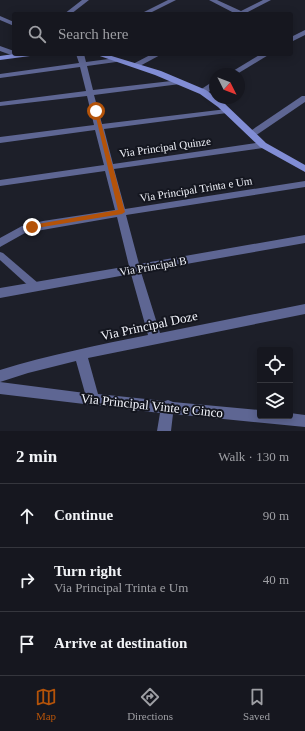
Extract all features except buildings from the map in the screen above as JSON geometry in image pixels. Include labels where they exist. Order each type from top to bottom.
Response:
[{"type":"street","points":[[70,12],[86,0]]},
{"type":"street","points":[[147,12],[173,0]]},
{"type":"street","points":[[212,0],[236,12]]},
{"type":"street","points":[[244,12],[268,0]]},
{"type":"street","points":[[0,18],[12,23]]},
{"type":"street","points":[[293,39],[305,32]]},
{"type":"street","points":[[0,48],[12,52]]},
{"type":"street","points":[[0,58],[12,55]]},
{"type":"street","points":[[81,56],[122,212],[135,270],[155,338]]},
{"type":"street","points":[[104,56],[135,65],[202,92],[227,111],[263,145],[305,169]]},
{"type":"street","points":[[135,65],[154,56]]},
{"type":"street","points":[[242,68],[263,56]]},
{"type":"street","points":[[0,76],[116,60]]},
{"type":"street","points":[[0,104],[180,82]]},
{"type":"street","points":[[202,92],[209,88]]},
{"type":"street","points":[[252,134],[305,98]]},
{"type":"street","points":[[0,140],[227,111]]},
{"type":"street","name":"Via Principal Quinze","points":[[0,183],[263,145]]},
{"type":"street","name":"Via Principal Trinta e Um","points":[[0,243],[22,230],[32,227],[305,184]]},
{"type":"street","name":"Via Principal B","points":[[0,293],[305,240]]},
{"type":"street","name":"Via Principal Doze","points":[[0,376],[28,367],[81,354],[305,309]]},
{"type":"street","points":[[81,354],[93,400]]},
{"type":"street","name":"Via Principal Vinte e Cinco","points":[[0,388],[93,400],[168,406],[305,421]]},
{"type":"street","points":[[164,431],[168,406]]},
{"type":"lane","points":[[0,255],[34,286]]},
{"type":"route","points":[[32,227],[122,212],[96,111]]}]
